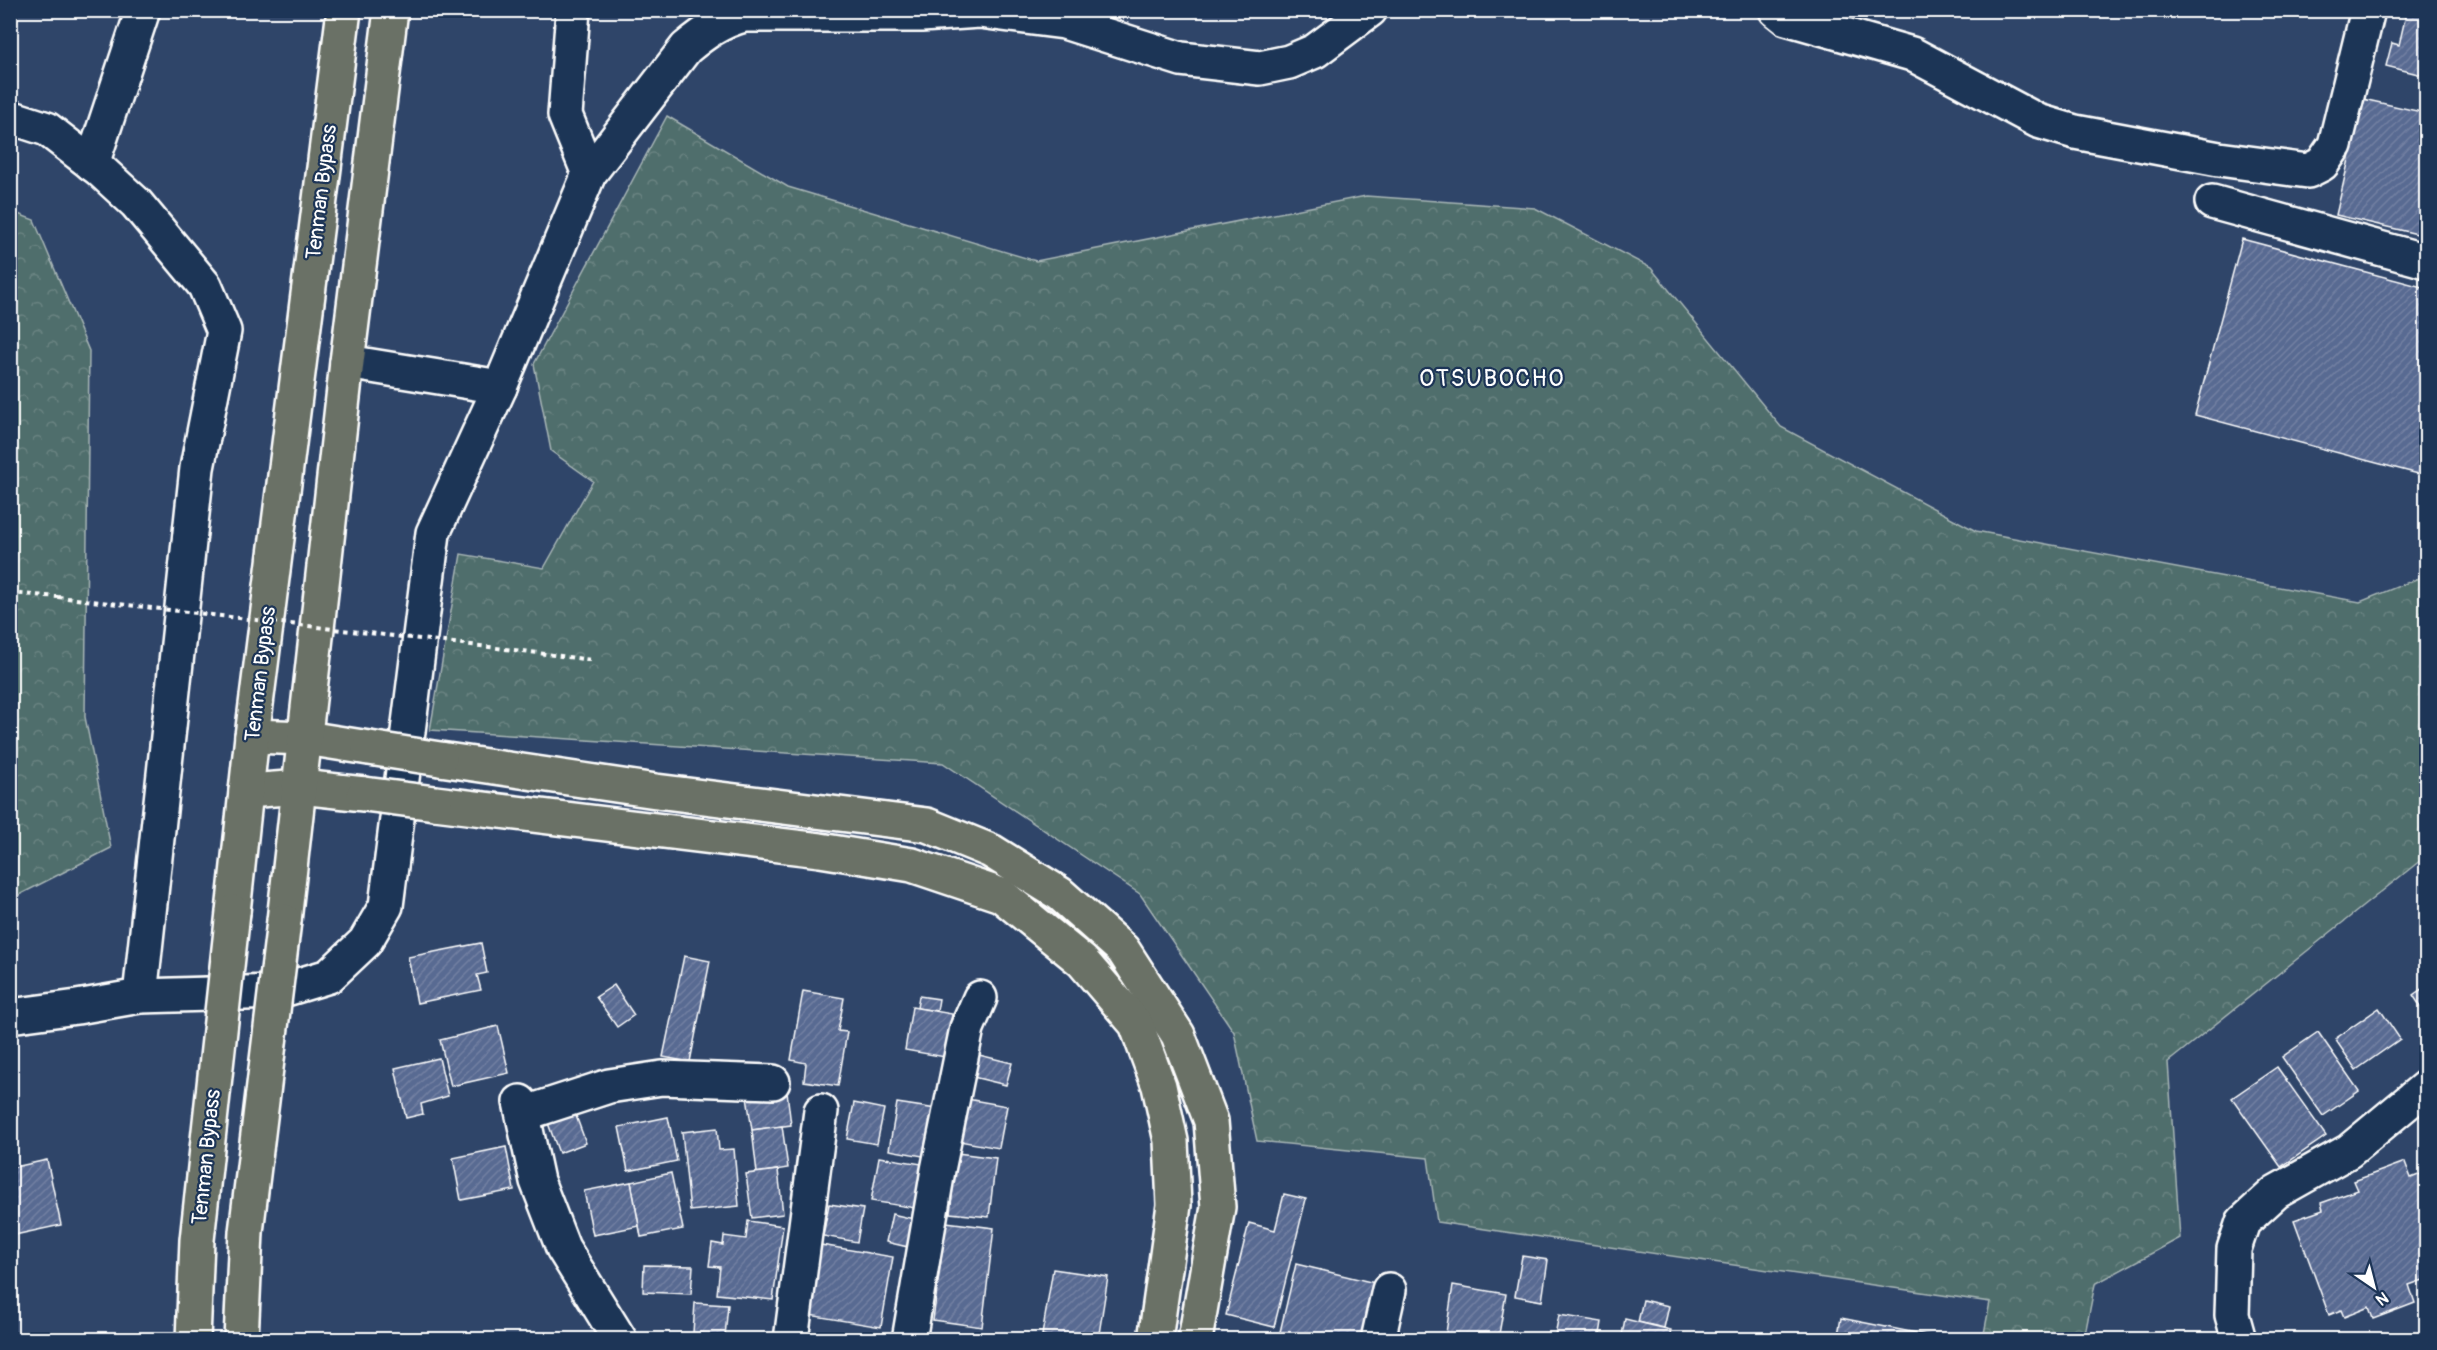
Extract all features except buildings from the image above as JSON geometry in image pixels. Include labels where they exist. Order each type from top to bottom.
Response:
[{"type":"highway","name":"Tenman Bypass","points":[[193,1340],[196,1240],[252,736],[344,10]]},
{"type":"highway","points":[[241,1340],[246,1232],[301,788],[347,362],[391,10]]},
{"type":"highway","points":[[252,736],[306,738],[656,791],[927,825],[991,850],[1060,894],[1123,950],[1178,1035],[1211,1121],[1218,1207],[1195,1340]]},
{"type":"highway","points":[[246,791],[301,788],[364,794],[820,850],[912,865],[1001,895],[1082,961],[1136,1024],[1159,1086],[1171,1141],[1174,1205],[1155,1340]]},
{"type":"street","points":[[92,164],[143,10]]},
{"type":"street","points":[[573,10],[565,115],[589,174]]},
{"type":"street","points":[[10,1016],[140,996],[276,992],[329,976],[365,942],[386,906],[433,533],[500,387],[589,174],[686,48],[725,20],[744,15],[921,15],[979,11],[1064,22],[1181,59],[1260,68],[1288,62],[1315,51],[1370,10]]},
{"type":"street","points":[[1776,10],[1786,18],[1912,54],[2038,121],[2075,132],[2219,159],[2308,171],[2322,164],[2335,145],[2368,10]]},
{"type":"street","points":[[10,117],[47,129],[92,164],[136,203],[205,286],[224,331],[197,468],[140,996]]},
{"type":"street","points":[[2212,202],[2427,261]]},
{"type":"street","points":[[347,362],[500,387]]},
{"type":"street","points":[[909,1340],[938,1170],[967,1028],[980,999]]},
{"type":"street","points":[[620,1340],[563,1248],[537,1181],[522,1108],[609,1086],[662,1078],[773,1082]]},
{"type":"street","points":[[2239,1340],[2232,1315],[2233,1271],[2234,1249],[2243,1222],[2276,1192],[2349,1151],[2427,1087]]},
{"type":"street","points":[[792,1340],[821,1111]]},
{"type":"street","points":[[1378,1340],[1389,1290]]},
{"type":"path","points":[[10,593],[591,660]]},
{"type":"green space","points":[[667,116],[788,187],[1036,261],[1366,196],[1535,208],[1651,268],[1781,427],[1976,531],[2360,602],[2426,575],[2426,856],[2168,1062],[2180,1238],[2095,1284],[2084,1339],[1983,1339],[1990,1302],[1437,1222],[1428,1158],[1257,1141],[1234,1032],[1140,894],[943,763],[430,730],[461,554],[544,568],[593,481],[551,451],[534,364]]},
{"type":"green space","points":[[10,211],[34,220],[89,351],[85,717],[111,848],[11,899]]},
{"type":"district","name":"OTSUBOCHO","points":[[1492,378]]}]
